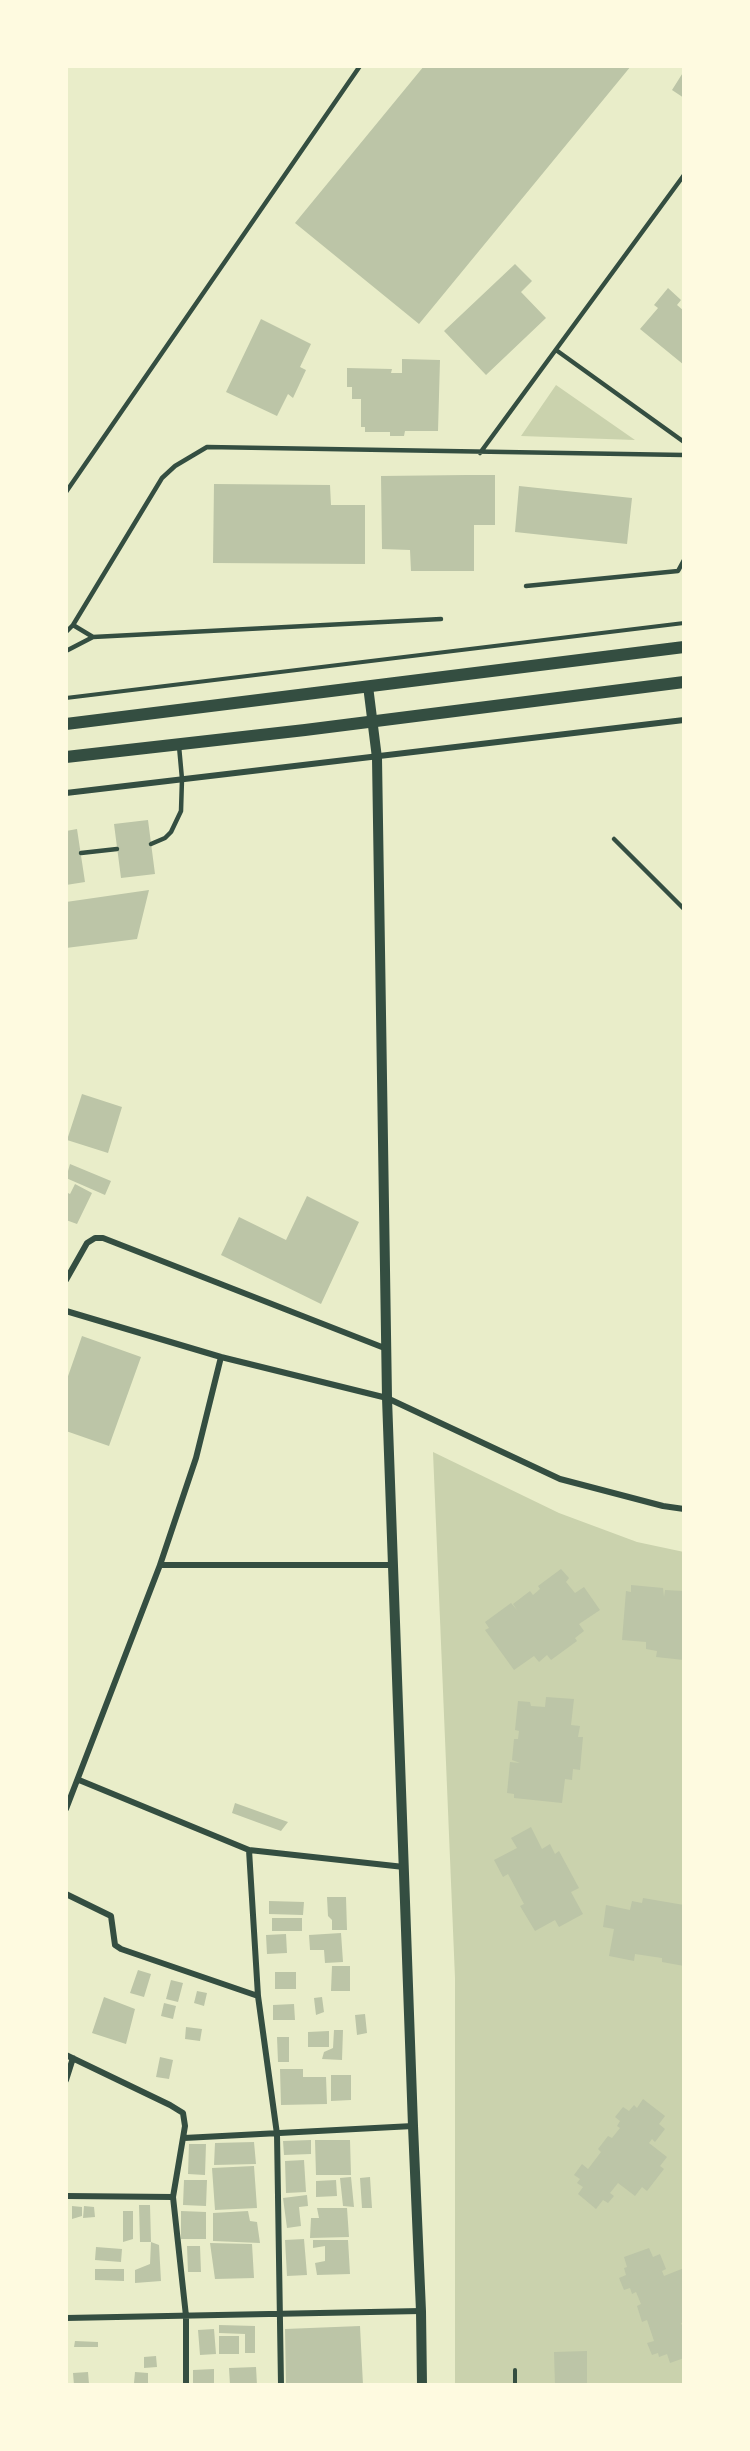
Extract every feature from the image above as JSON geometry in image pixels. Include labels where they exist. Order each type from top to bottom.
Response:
[{"type":"main road","points":[[66,724],[684,647]]},
{"type":"main road","points":[[66,757],[684,682]]},
{"type":"street","points":[[368,686],[377,758],[387,1398],[422,2385]]},
{"type":"street","points":[[66,793],[684,720]]},
{"type":"street","points":[[66,1280],[87,1244],[95,1238],[102,1238],[387,1349]]},
{"type":"street","points":[[66,1311],[221,1357],[387,1398],[560,1479],[663,1506],[684,1509]]},
{"type":"street","points":[[66,1809],[160,1565],[196,1458],[221,1357]]},
{"type":"street","points":[[160,1565],[392,1565]]},
{"type":"street","points":[[79,1780],[249,1850],[404,1867]]},
{"type":"street","points":[[249,1850],[258,1996],[277,2134],[281,2385]]},
{"type":"street","points":[[66,1894],[111,1916],[115,1944],[122,1949],[258,1996]]},
{"type":"street","points":[[66,2055],[177,2108],[183,2113],[184,2138],[173,2197],[186,2316],[186,2385]]},
{"type":"street","points":[[66,2080],[73,2058]]},
{"type":"street","points":[[184,2138],[412,2126]]},
{"type":"street","points":[[66,2196],[173,2197]]},
{"type":"street","points":[[66,2318],[421,2311]]},
{"type":"lane","points":[[66,492],[360,66]]},
{"type":"lane","points":[[480,453],[684,175]]},
{"type":"lane","points":[[556,350],[684,442]]},
{"type":"lane","points":[[66,632],[73,625],[162,478],[175,466],[207,447],[684,455]]},
{"type":"lane","points":[[526,586],[681,571],[684,560]]},
{"type":"lane","points":[[66,651],[93,637],[441,619]]},
{"type":"lane","points":[[73,625],[93,637]]},
{"type":"lane","points":[[151,844],[165,838],[174,826],[183,800],[179,744]]},
{"type":"lane","points":[[614,839],[684,909]]},
{"type":"lane","points":[[81,854],[117,849]]},
{"type":"path","points":[[66,698],[684,623]]},
{"type":"path","points":[[515,2370],[515,2385]]},
{"type":"green space","points":[[556,385],[635,440],[521,436]]},
{"type":"green space","points":[[433,1452],[559,1513],[637,1542],[684,1552],[684,2385],[455,2385],[455,1978]]},
{"type":"building","points":[[424,66],[631,66],[419,324],[295,223]]},
{"type":"building","points":[[684,71],[684,98],[672,90]]},
{"type":"building","points":[[515,264],[532,281],[521,292],[546,318],[486,375],[444,331]]},
{"type":"building","points":[[668,288],[681,300],[677,305],[684,311],[684,365],[640,329],[658,308],[654,305]]},
{"type":"building","points":[[261,319],[311,344],[300,367],[306,370],[293,398],[288,394],[277,416],[226,392]]},
{"type":"building","points":[[402,359],[440,360],[438,431],[405,431],[404,436],[390,436],[390,432],[365,432],[365,427],[361,427],[361,399],[352,399],[352,387],[347,387],[347,368],[392,369],[391,373],[402,373]]},
{"type":"building","points":[[495,475],[495,525],[474,525],[474,571],[411,571],[410,550],[382,549],[381,476]]},
{"type":"building","points":[[214,484],[330,485],[331,505],[365,505],[365,564],[213,563]]},
{"type":"building","points":[[519,486],[632,498],[627,544],[515,532]]},
{"type":"building","points":[[148,820],[155,874],[121,878],[114,824]]},
{"type":"building","points":[[77,829],[85,882],[66,885],[66,831]]},
{"type":"building","points":[[149,890],[137,939],[66,948],[66,902]]},
{"type":"building","points":[[82,1094],[122,1107],[108,1153],[67,1140]]},
{"type":"building","points":[[70,1164],[111,1181],[105,1195],[66,1178]]},
{"type":"building","points":[[75,1184],[92,1193],[77,1224],[66,1220],[66,1192],[70,1194]]},
{"type":"building","points":[[307,1196],[359,1222],[321,1304],[221,1255],[239,1217],[286,1240]]},
{"type":"building","points":[[82,1336],[141,1357],[109,1446],[66,1431],[66,1382]]},
{"type":"building","points":[[561,1569],[569,1578],[566,1582],[575,1593],[584,1587],[600,1610],[579,1624],[584,1631],[575,1638],[577,1641],[551,1660],[547,1655],[539,1662],[534,1656],[514,1670],[485,1630],[489,1628],[485,1622],[511,1603],[517,1610],[513,1604],[530,1591],[533,1595],[540,1589],[538,1586]]},
{"type":"building","points":[[631,1585],[663,1588],[664,1597],[665,1590],[684,1591],[684,1660],[656,1657],[657,1651],[646,1649],[646,1642],[622,1640],[626,1591],[631,1592]]},
{"type":"building","points":[[546,1697],[574,1699],[571,1725],[580,1726],[578,1737],[583,1737],[580,1770],[573,1769],[572,1780],[565,1779],[562,1803],[514,1798],[514,1794],[507,1793],[510,1762],[520,1763],[512,1760],[514,1739],[518,1739],[519,1731],[515,1730],[518,1701],[530,1702],[531,1706],[545,1707]]},
{"type":"building","points":[[235,1803],[288,1822],[281,1831],[232,1813]]},
{"type":"building","points":[[531,1827],[542,1849],[550,1844],[555,1854],[559,1851],[579,1888],[571,1892],[583,1914],[559,1927],[555,1920],[535,1931],[520,1906],[524,1904],[508,1874],[503,1877],[494,1860],[517,1848],[511,1838]]},
{"type":"building","points":[[327,1897],[346,1897],[347,1930],[332,1930],[332,1920],[328,1916]]},
{"type":"building","points":[[643,1898],[684,1905],[684,1966],[662,1962],[662,1958],[635,1954],[634,1961],[609,1956],[614,1929],[603,1927],[606,1905],[630,1910],[632,1901],[642,1903]]},
{"type":"building","points":[[269,1901],[304,1902],[303,1915],[269,1914]]},
{"type":"building","points":[[272,1918],[302,1918],[302,1931],[272,1931]]},
{"type":"building","points":[[341,1933],[343,1962],[325,1963],[324,1950],[310,1950],[309,1935]]},
{"type":"building","points":[[286,1934],[287,1953],[267,1954],[266,1935]]},
{"type":"building","points":[[332,1966],[350,1966],[350,1991],[331,1991]]},
{"type":"building","points":[[138,1970],[151,1974],[144,1997],[130,1993]]},
{"type":"building","points":[[275,1972],[296,1972],[296,1989],[275,1989]]},
{"type":"building","points":[[171,1980],[183,1983],[178,2002],[166,1999]]},
{"type":"building","points":[[197,1991],[207,1993],[204,2006],[194,2003]]},
{"type":"building","points":[[104,1997],[135,2009],[126,2044],[92,2033]]},
{"type":"building","points":[[322,1997],[324,2012],[316,2015],[314,1998]]},
{"type":"building","points":[[164,2003],[176,2006],[173,2019],[161,2016]]},
{"type":"building","points":[[294,2004],[295,2020],[273,2020],[273,2005]]},
{"type":"building","points":[[365,2014],[367,2033],[357,2035],[355,2015]]},
{"type":"building","points":[[186,2027],[202,2029],[200,2041],[185,2039]]},
{"type":"building","points":[[334,2030],[343,2030],[342,2060],[322,2059],[324,2052],[333,2048]]},
{"type":"building","points":[[329,2031],[329,2047],[308,2047],[308,2032]]},
{"type":"building","points":[[277,2037],[289,2037],[289,2062],[278,2062]]},
{"type":"building","points":[[160,2057],[173,2060],[169,2079],[156,2077]]},
{"type":"building","points":[[280,2069],[303,2069],[303,2077],[326,2077],[327,2104],[281,2105]]},
{"type":"building","points":[[331,2075],[351,2075],[351,2100],[331,2101]]},
{"type":"building","points":[[643,2099],[665,2116],[659,2124],[665,2129],[655,2142],[652,2139],[649,2143],[667,2157],[660,2166],[664,2169],[647,2191],[642,2187],[635,2196],[618,2183],[610,2193],[614,2196],[608,2203],[603,2200],[596,2209],[578,2194],[583,2187],[577,2183],[580,2179],[574,2175],[582,2164],[588,2169],[601,2152],[598,2149],[608,2136],[612,2138],[620,2128],[617,2126],[620,2121],[615,2117],[623,2107],[629,2111],[634,2105],[637,2108]]},
{"type":"building","points":[[311,2140],[311,2154],[284,2155],[283,2141]]},
{"type":"building","points":[[315,2140],[350,2140],[351,2175],[316,2175]]},
{"type":"building","points":[[254,2142],[256,2164],[214,2165],[215,2143]]},
{"type":"building","points":[[189,2144],[206,2144],[205,2175],[188,2174]]},
{"type":"building","points":[[304,2160],[306,2192],[286,2193],[285,2161]]},
{"type":"building","points":[[254,2166],[257,2208],[215,2210],[212,2168]]},
{"type":"building","points":[[351,2177],[354,2207],[343,2206],[340,2178]]},
{"type":"building","points":[[370,2177],[372,2208],[362,2208],[360,2178]]},
{"type":"building","points":[[184,2180],[207,2180],[206,2206],[183,2205]]},
{"type":"building","points":[[336,2180],[337,2196],[316,2197],[316,2181]]},
{"type":"building","points":[[307,2195],[308,2206],[299,2207],[301,2226],[287,2228],[283,2198]]},
{"type":"building","points":[[139,2205],[150,2205],[151,2242],[140,2242]]},
{"type":"building","points":[[72,2206],[82,2207],[82,2216],[72,2219]]},
{"type":"building","points":[[84,2206],[94,2207],[95,2217],[83,2218]]},
{"type":"building","points":[[317,2208],[347,2208],[349,2237],[310,2238],[311,2218],[319,2218]]},
{"type":"building","points":[[123,2211],[133,2211],[133,2239],[123,2242]]},
{"type":"building","points":[[181,2211],[206,2212],[206,2239],[181,2239]]},
{"type":"building","points":[[248,2211],[250,2221],[257,2222],[260,2243],[213,2241],[213,2213]]},
{"type":"building","points":[[304,2239],[307,2275],[287,2276],[285,2240]]},
{"type":"building","points":[[313,2240],[348,2240],[350,2274],[317,2275],[315,2263],[325,2261],[325,2246],[313,2248]]},
{"type":"building","points":[[151,2242],[159,2245],[161,2281],[135,2283],[135,2270],[150,2264]]},
{"type":"building","points":[[210,2243],[252,2244],[254,2278],[215,2279]]},
{"type":"building","points":[[187,2246],[200,2246],[201,2272],[188,2272]]},
{"type":"building","points":[[96,2247],[122,2249],[121,2262],[95,2260]]},
{"type":"building","points":[[649,2248],[653,2257],[660,2254],[666,2269],[662,2271],[664,2276],[684,2268],[684,2322],[681,2323],[684,2330],[684,2358],[670,2363],[667,2354],[659,2357],[658,2353],[652,2355],[647,2343],[654,2341],[647,2320],[642,2322],[637,2306],[641,2304],[636,2292],[632,2294],[630,2288],[624,2290],[619,2278],[626,2275],[624,2268],[627,2267],[624,2257]]},
{"type":"building","points":[[95,2269],[124,2269],[124,2281],[95,2280]]},
{"type":"building","points":[[219,2325],[255,2326],[255,2353],[245,2353],[245,2334],[219,2333]]},
{"type":"building","points":[[360,2326],[363,2385],[286,2385],[285,2329]]},
{"type":"building","points":[[214,2329],[216,2354],[200,2355],[198,2330]]},
{"type":"building","points":[[219,2336],[239,2336],[239,2354],[219,2354]]},
{"type":"building","points":[[75,2341],[98,2342],[98,2347],[74,2347]]},
{"type":"building","points":[[587,2351],[587,2385],[555,2385],[554,2352]]},
{"type":"building","points":[[156,2356],[157,2367],[144,2368],[144,2357]]},
{"type":"building","points":[[256,2367],[257,2385],[230,2385],[229,2368]]},
{"type":"building","points":[[214,2369],[214,2385],[193,2385],[193,2370]]},
{"type":"building","points":[[88,2372],[89,2384],[74,2385],[73,2373]]},
{"type":"building","points":[[135,2372],[148,2373],[148,2383],[134,2383]]}]
